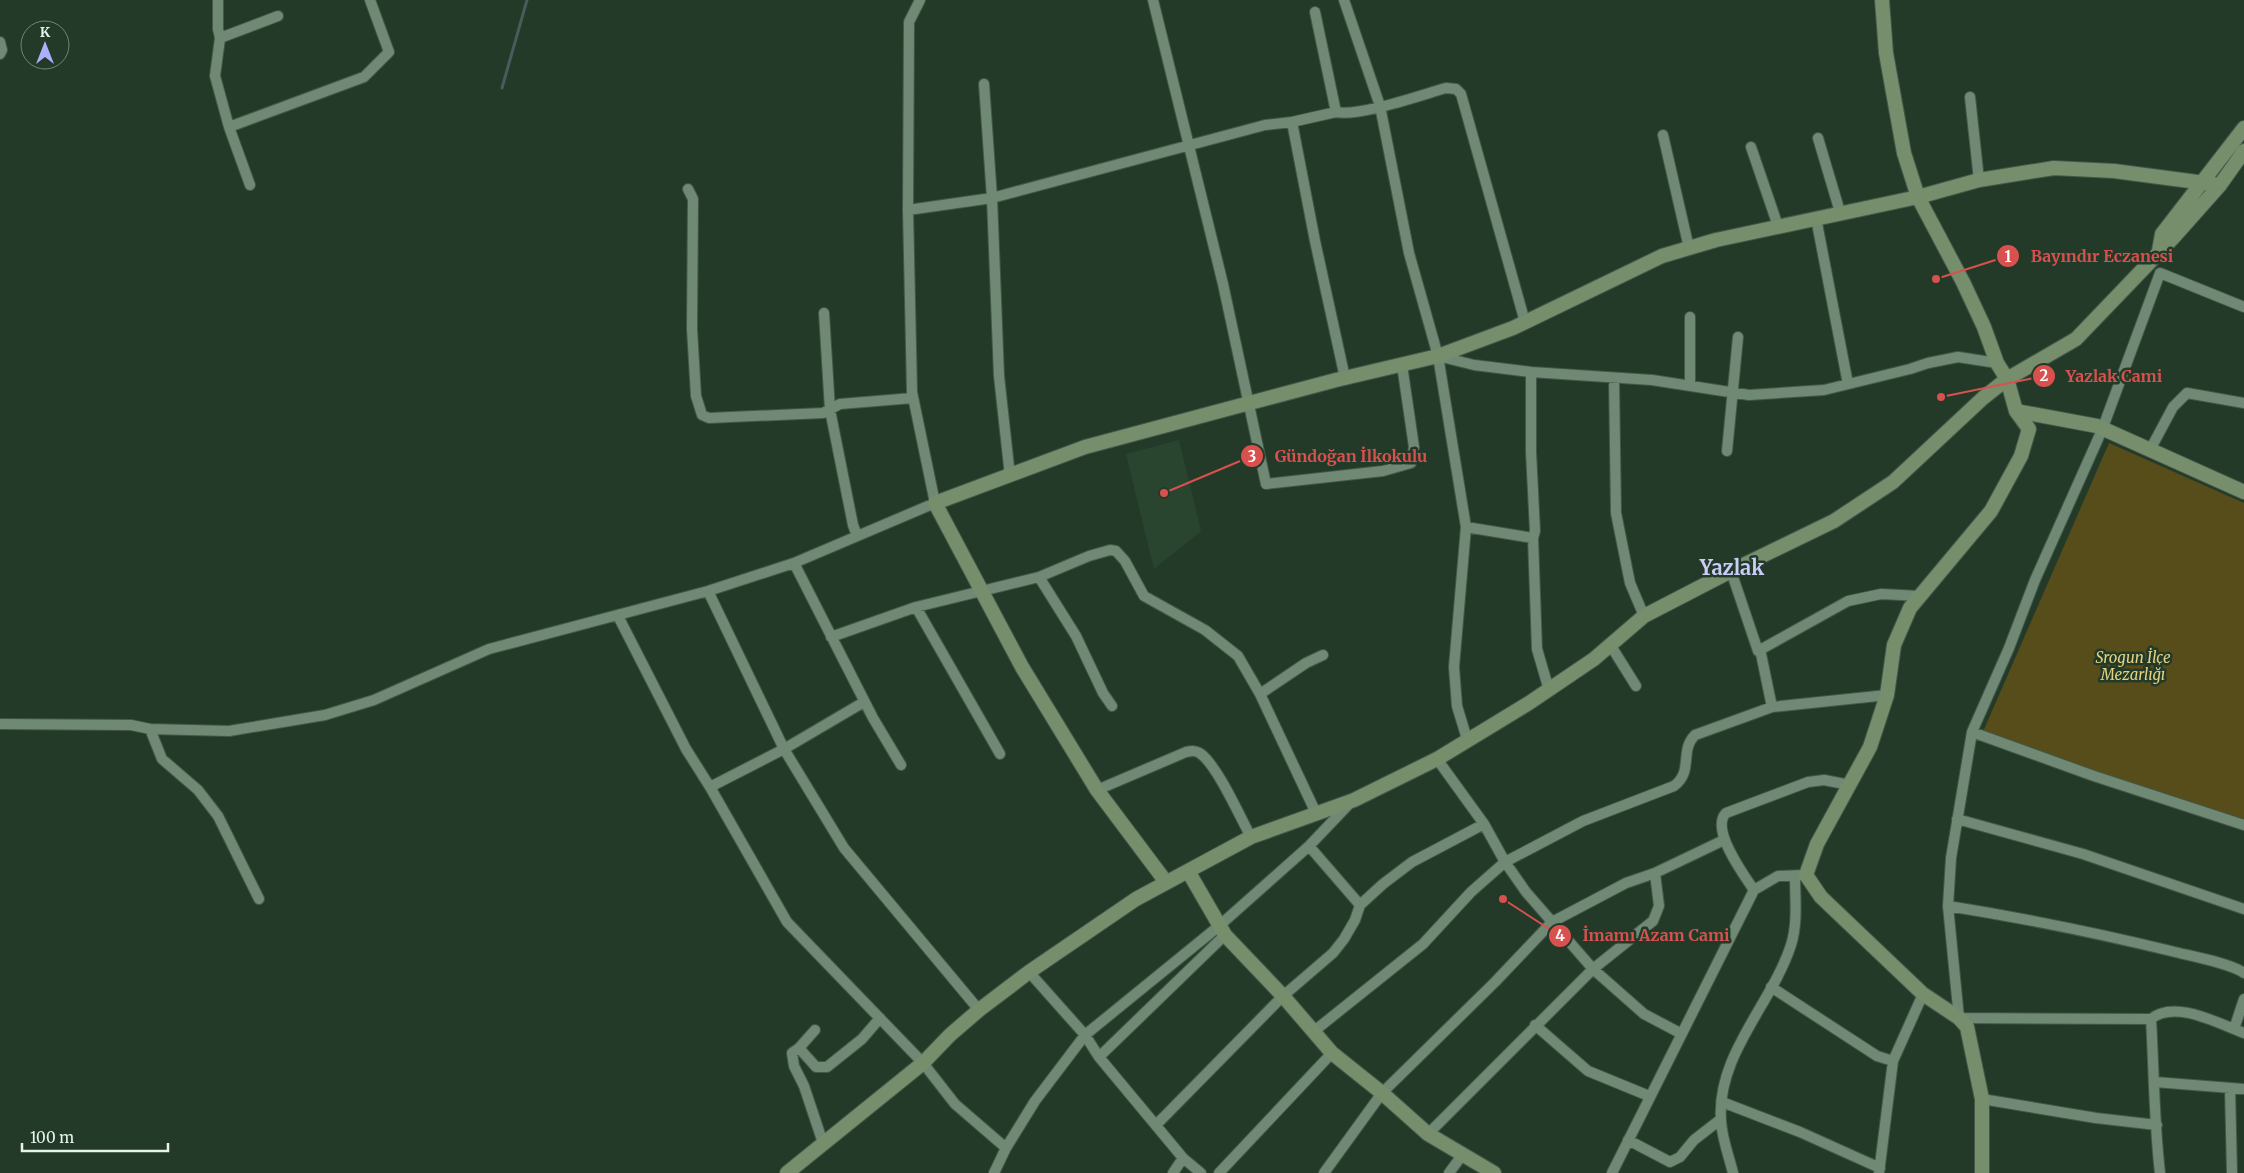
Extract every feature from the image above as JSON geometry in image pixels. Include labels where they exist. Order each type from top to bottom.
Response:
[{"type":"street","points":[[218,0],[218,29],[220,38],[215,76],[229,127],[250,185]]},
{"type":"street","points":[[229,127],[364,77],[389,52],[370,0]]},
{"type":"street","points":[[920,0],[909,22],[908,210],[914,398],[935,503],[1022,667],[1097,790],[1166,882]]},
{"type":"street","points":[[1153,0],[1223,284],[1266,484],[1383,471],[1411,463],[1414,447],[1402,365]]},
{"type":"street","points":[[1344,0],[1380,106],[1408,253],[1438,356],[1466,527],[1454,667],[1457,706],[1467,739]]},
{"type":"street","points":[[1734,1173],[1723,1135],[1721,1119],[1722,1102],[1733,1057],[1771,987],[1791,945],[1800,876],[1870,747],[1887,695],[1894,645],[1910,608],[1991,511],[2021,456],[2029,429],[2016,411],[2007,379],[1997,363],[1984,326],[1918,197],[1904,153],[1886,53],[1882,0]]},
{"type":"street","points":[[1315,12],[1336,112]]},
{"type":"street","points":[[220,38],[278,16]]},
{"type":"street","points":[[0,42],[2,50],[0,54]]},
{"type":"street","points":[[984,84],[992,198],[999,376],[1010,476]]},
{"type":"street","points":[[908,210],[992,198],[1265,125],[1380,106],[1446,88],[1456,89],[1461,94],[1525,322]]},
{"type":"street","points":[[1970,97],[1978,180]]},
{"type":"street","points":[[1292,122],[1315,241],[1346,378]]},
{"type":"street","points":[[1959,1018],[1948,906],[1951,858],[1972,732],[2009,648],[2035,580],[2102,430],[2160,273],[2159,251],[2162,234],[2204,183],[2244,128]]},
{"type":"street","points":[[1663,135],[1689,248]]},
{"type":"street","points":[[1818,138],[1840,212]]},
{"type":"street","points":[[1751,147],[1778,226]]},
{"type":"street","points":[[786,1173],[923,1063],[950,1035],[979,1010],[1029,972],[1136,899],[1251,837],[1354,800],[1437,759],[1549,690],[1611,646],[1644,616],[1834,521],[1893,482],[1983,398],[2007,379],[2076,338],[2172,239],[2220,185],[2244,151]]},
{"type":"street","points":[[0,724],[132,725],[150,729],[228,731],[326,716],[374,700],[489,649],[708,591],[794,563],[935,503],[1085,447],[1346,378],[1438,356],[1525,322],[1662,256],[1689,248],[1840,212],[1918,197],[1978,180],[2054,168],[2114,171],[2220,185]]},
{"type":"street","points":[[688,189],[693,199],[692,329],[696,396],[702,415],[709,418],[811,414],[823,413],[840,404],[914,398]]},
{"type":"street","points":[[1816,218],[1848,384]]},
{"type":"street","points":[[2160,273],[2244,307]]},
{"type":"street","points":[[824,313],[830,410],[853,525],[857,536]]},
{"type":"street","points":[[1690,317],[1690,386]]},
{"type":"street","points":[[1727,451],[1738,337]]},
{"type":"street","points":[[1438,356],[1474,365],[1531,372],[1652,380],[1749,395],[1824,390],[1958,357],[1997,363]]},
{"type":"street","points":[[1531,372],[1531,452],[1535,531],[1533,538],[1537,649],[1549,690]]},
{"type":"street","points":[[1614,378],[1616,513],[1630,583],[1644,616]]},
{"type":"street","points":[[2150,450],[2173,407],[2187,393],[2244,403]]},
{"type":"street","points":[[2016,411],[2097,426],[2102,430],[2244,492]]},
{"type":"street","points":[[1466,527],[1533,538]]},
{"type":"street","points":[[831,637],[916,607],[1039,577],[1089,556],[1110,550],[1116,551],[1125,561],[1144,596],[1205,630],[1238,656],[1260,694],[1316,813]]},
{"type":"street","points":[[794,563],[864,702],[900,765]]},
{"type":"street","points":[[1731,571],[1758,651],[1848,601],[1881,594],[1920,596]]},
{"type":"street","points":[[1039,577],[1076,636],[1103,693],[1112,706]]},
{"type":"street","points":[[708,591],[784,749],[844,848],[979,1010]]},
{"type":"street","points":[[916,607],[1000,754]]},
{"type":"street","points":[[618,616],[686,749],[710,787],[787,922],[923,1063],[955,1104],[1006,1148]]},
{"type":"street","points":[[1611,646],[1636,686]]},
{"type":"street","points":[[1760,649],[1772,707]]},
{"type":"street","points":[[1260,694],[1306,663],[1323,655]]},
{"type":"street","points":[[1313,1032],[1423,944],[1471,892],[1505,862],[1583,821],[1674,786],[1685,775],[1688,741],[1695,735],[1772,707],[1887,695]]},
{"type":"street","points":[[710,787],[784,749],[864,702]]},
{"type":"street","points":[[150,729],[162,759],[198,790],[218,816],[259,899]]},
{"type":"street","points":[[1972,732],[2094,776],[2244,825]]},
{"type":"street","points":[[1097,790],[1177,756],[1194,751],[1201,754],[1212,767],[1251,837]]},
{"type":"street","points":[[1437,759],[1484,824],[1505,862],[1526,892],[1593,969],[1644,1014],[1680,1033]]},
{"type":"street","points":[[1754,890],[1724,840],[1720,825],[1721,818],[1726,813],[1808,782],[1824,780],[1850,786]]},
{"type":"street","points":[[1099,1057],[1354,800]]},
{"type":"street","points":[[1957,818],[2082,854],[2244,909]]},
{"type":"street","points":[[1156,1125],[1283,996],[1318,967],[1344,939],[1355,920],[1360,905],[1383,884],[1412,862],[1484,824]]},
{"type":"street","points":[[1324,1173],[1382,1093],[1495,982],[1552,922],[1626,883],[1655,873],[1724,840]]},
{"type":"street","points":[[1309,846],[1360,905]]},
{"type":"street","points":[[1188,871],[1222,931],[1332,1052],[1428,1134],[1494,1173]]},
{"type":"street","points":[[1428,1134],[1593,969],[1653,921],[1659,906],[1655,873]]},
{"type":"street","points":[[1612,1173],[1680,1033],[1754,890],[1778,876],[1800,876],[1923,994],[1959,1018],[1967,1027],[1982,1099],[1982,1173]]},
{"type":"street","points":[[1948,906],[2019,917],[2091,932],[2191,956],[2244,973]]},
{"type":"street","points":[[994,1173],[1006,1148],[1035,1101],[1085,1035],[1222,931]]},
{"type":"street","points":[[1029,972],[1085,1035],[1099,1057],[1183,1158],[1201,1173]]},
{"type":"street","points":[[1771,987],[1877,1056],[1893,1062]]},
{"type":"street","points":[[1722,1102],[1800,1132],[1880,1170],[1893,1062],[1923,994]]},
{"type":"street","points":[[1959,1018],[2151,1019],[2159,1013],[2169,1010],[2195,1015],[2239,1031],[2244,999]]},
{"type":"street","points":[[799,1048],[816,1067],[828,1067],[862,1039],[880,1018]]},
{"type":"street","points":[[2151,1019],[2157,1125],[2156,1137],[2160,1173]]},
{"type":"street","points":[[1535,1025],[1588,1071],[1649,1096]]},
{"type":"street","points":[[815,1030],[799,1048],[792,1052],[794,1066],[804,1086],[823,1143]]},
{"type":"street","points":[[1219,1173],[1332,1052]]},
{"type":"street","points":[[2155,1082],[2244,1089]]},
{"type":"street","points":[[2230,1088],[2232,1173]]},
{"type":"street","points":[[1982,1099],[2096,1118],[2157,1125]]},
{"type":"street","points":[[1628,1140],[1670,1162],[1680,1157],[1694,1140],[1721,1119]]},
{"type":"street","points":[[1450,1173],[1462,1154]]},
{"type":"street","points":[[1174,1173],[1183,1158]]},
{"type":"shaded area","points":[[1179,440],[1201,531],[1154,569],[1126,454]]},
{"type":"green space","name":"Srogun İlçe Mezarlığı","points":[[2109,443],[2244,503],[2244,819],[1982,734]]},
{"type":"waterway","points":[[502,88],[527,0]]},
{"type":"place","name":"Bayındır Eczanesi","points":[[1936,279]]},
{"type":"place","name":"Yazlak Cami","points":[[1941,397]]},
{"type":"place","name":"Gündoğan İlkokulu","points":[[1164,493]]},
{"type":"place","name":"İmamı Azam Cami","points":[[1503,899]]},
{"type":"district","name":"Yazlak","points":[[1732,567]]}]
